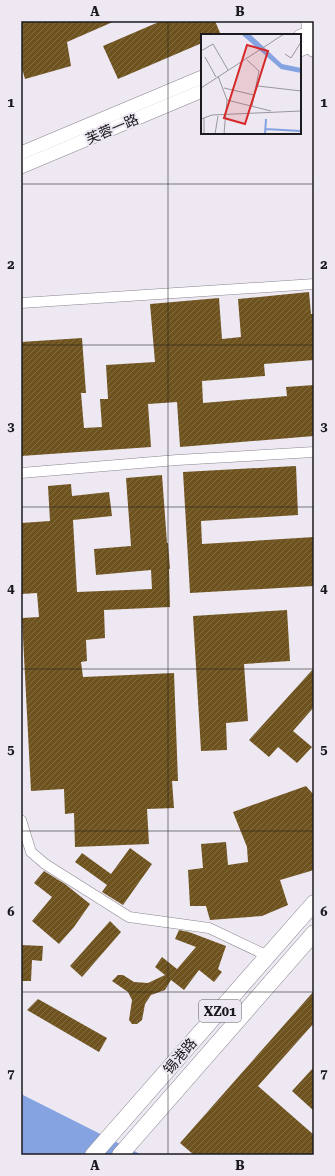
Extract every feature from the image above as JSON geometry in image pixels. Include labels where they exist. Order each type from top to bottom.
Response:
[{"type":"main road","name":"锡港路","points":[[93,1155],[314,903]]},
{"type":"main road","name":"锡港路","points":[[120,1155],[314,933]]},
{"type":"street","name":"芙蓉一路","points":[[21,152],[201,77]]},
{"type":"street","name":"芙蓉一路","points":[[21,167],[201,91]]},
{"type":"street","points":[[21,303],[314,284]]},
{"type":"street","points":[[21,473],[177,460],[314,452]]},
{"type":"street","points":[[21,820],[31,852],[45,864],[129,917],[209,928],[268,956]]},
{"type":"water","points":[[21,1094],[142,1155],[21,1155]]},
{"type":"building","points":[[21,21],[115,21],[67,42],[71,66],[25,79],[21,65]]},
{"type":"building","points":[[161,21],[215,21],[221,34],[201,34],[201,43],[118,79],[103,46]]},
{"type":"building","points":[[309,292],[311,314],[314,314],[314,360],[264,364],[265,376],[202,381],[203,403],[287,396],[286,387],[314,385],[314,436],[180,447],[177,402],[148,404],[151,447],[21,456],[21,342],[82,338],[86,393],[81,393],[84,428],[102,427],[100,399],[108,399],[106,365],[155,362],[150,304],[219,298],[222,339],[241,337],[238,299]]},
{"type":"building","points":[[296,466],[298,515],[201,521],[202,544],[314,537],[314,586],[190,593],[183,472]]},
{"type":"building","points":[[162,475],[170,569],[170,607],[104,610],[105,638],[86,640],[87,661],[81,662],[83,677],[174,673],[178,781],[172,781],[174,808],[147,809],[149,844],[75,847],[74,813],[65,814],[64,789],[31,791],[22,618],[39,617],[37,593],[21,594],[21,523],[50,521],[48,486],[71,484],[72,496],[109,492],[112,516],[73,520],[77,592],[152,589],[151,570],[96,575],[94,549],[131,546],[126,478]]},
{"type":"building","points":[[287,610],[290,661],[244,664],[248,721],[226,723],[227,750],[201,751],[193,616]]},
{"type":"building","points":[[314,668],[314,707],[293,731],[312,747],[297,763],[278,747],[269,757],[249,740]]},
{"type":"building","points":[[306,786],[314,795],[314,870],[280,880],[288,905],[262,916],[210,920],[206,906],[190,906],[188,870],[203,868],[201,844],[226,842],[228,865],[248,862],[247,847],[233,812]]},
{"type":"building","points":[[130,848],[152,864],[123,905],[102,892],[107,885],[75,862],[82,853],[111,874]]},
{"type":"building","points":[[44,871],[65,884],[90,904],[74,927],[59,944],[32,921],[52,897],[34,883]]},
{"type":"building","points":[[110,921],[121,932],[82,977],[70,966]]},
{"type":"building","points":[[179,930],[189,932],[226,946],[218,969],[222,972],[214,982],[199,970],[184,990],[171,980],[165,990],[151,995],[145,1004],[142,1020],[137,1024],[132,1024],[129,1020],[132,1000],[128,992],[112,981],[118,975],[123,975],[134,982],[148,983],[165,975],[155,967],[162,957],[177,969],[196,947],[175,939]]},
{"type":"building","points":[[21,945],[43,946],[42,961],[32,960],[31,981],[21,981]]},
{"type":"building","points":[[314,991],[314,1023],[258,1086],[314,1135],[314,1155],[194,1155],[180,1143]]},
{"type":"building","points":[[38,999],[107,1038],[99,1052],[27,1010]]},
{"type":"building","points":[[314,1067],[314,1111],[292,1091]]}]
